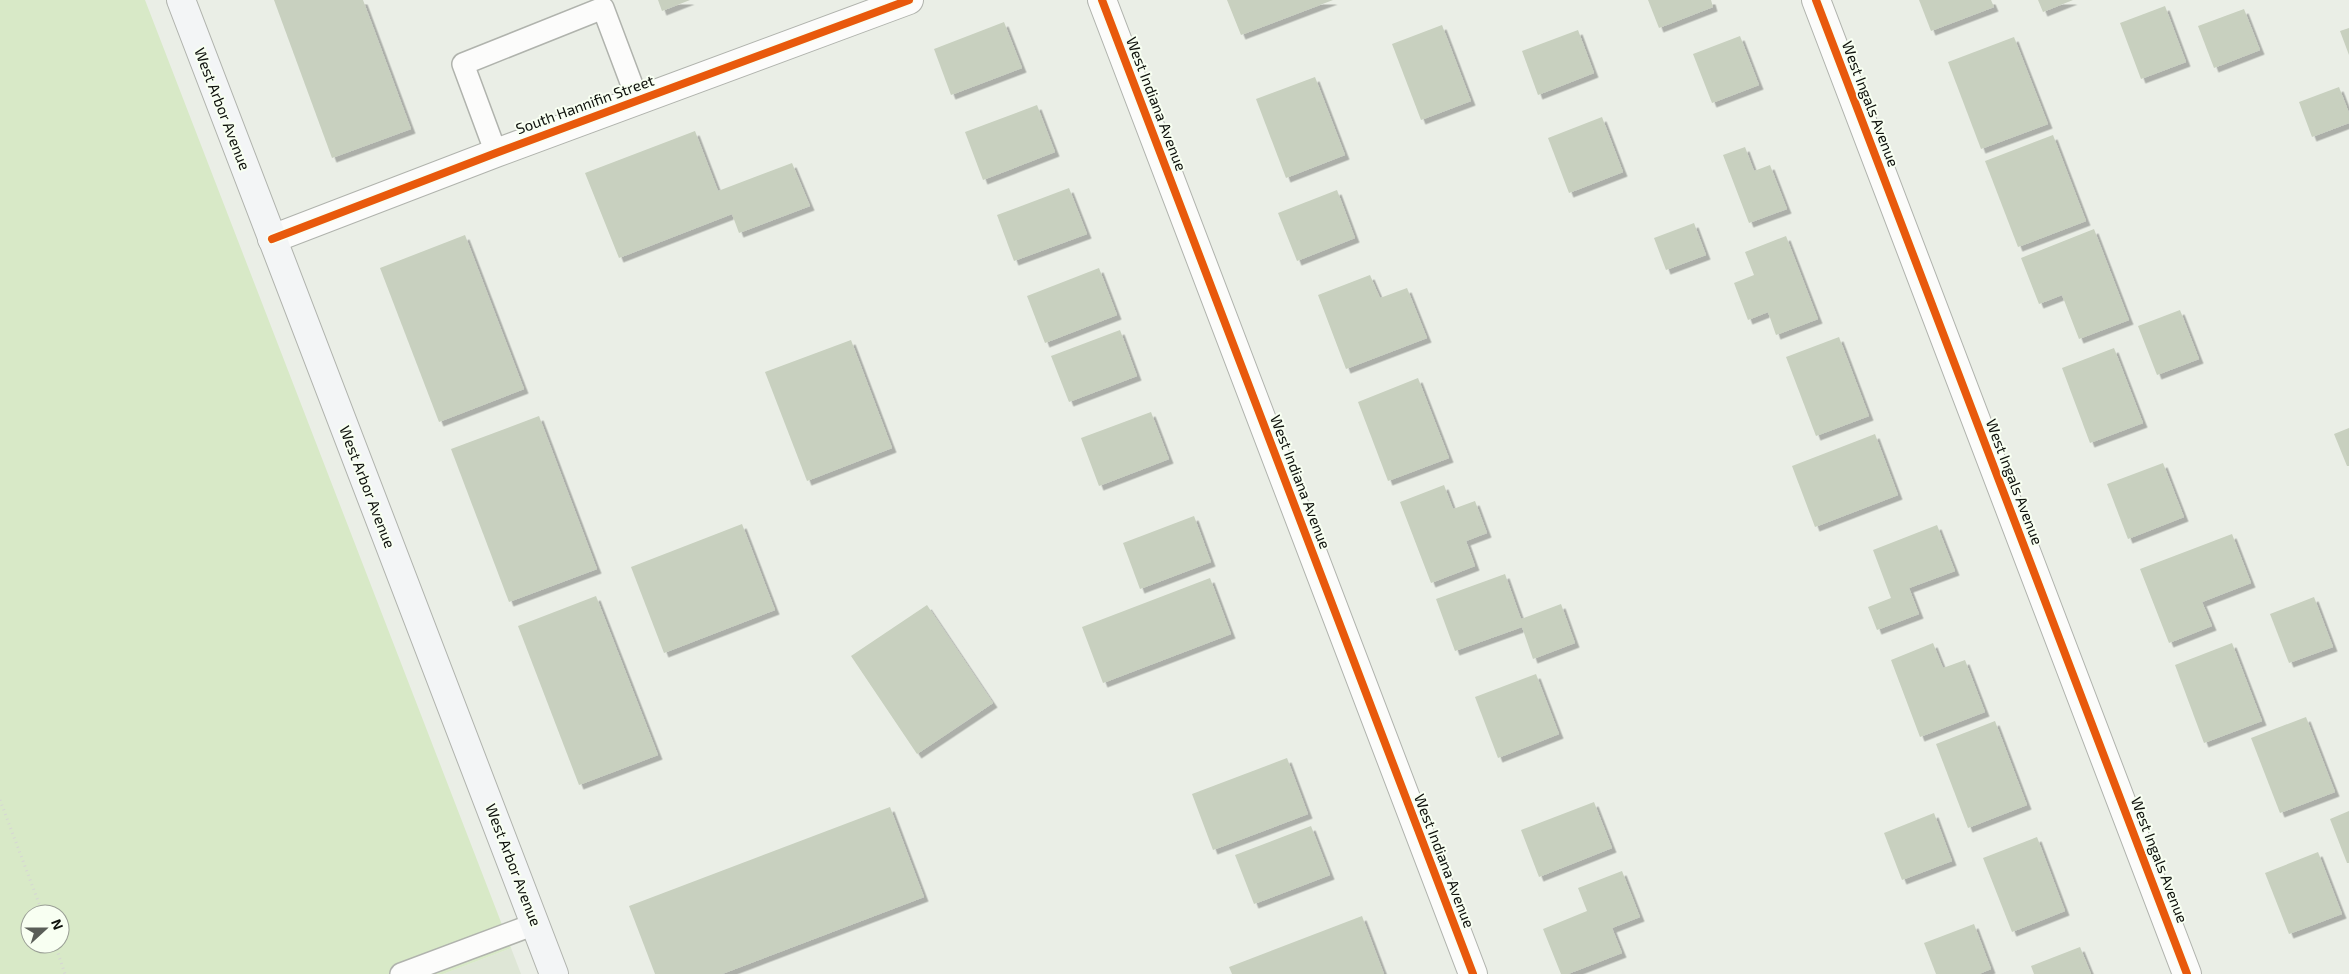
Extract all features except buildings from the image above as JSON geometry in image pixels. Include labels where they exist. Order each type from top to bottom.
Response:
[{"type":"main road","name":"West Arbor Avenue","points":[[181,0],[554,974]]},
{"type":"street","name":"South Hannifin Street","points":[[272,239],[638,101],[866,8],[909,0]]},
{"type":"street","name":"West Indiana Avenue","points":[[1102,0],[1473,974]]},
{"type":"street","name":"West Ingals Avenue","points":[[1816,0],[2187,974]]},
{"type":"lane","points":[[496,153],[463,64],[603,8],[638,101]]},
{"type":"lane","points":[[401,974],[535,924]]},
{"type":"path","points":[[0,800],[39,904]]},
{"type":"path","points":[[58,954],[65,974]]},
{"type":"shaded area","points":[[511,948],[521,974],[443,974]]},
{"type":"green space","points":[[0,0],[145,0],[511,948],[443,974],[0,974]]},
{"type":"cycle path","points":[[272,239],[496,153],[909,0]]},
{"type":"cycle path","points":[[1102,0],[1473,974]]},
{"type":"cycle path","points":[[1816,0],[2187,974]]}]
